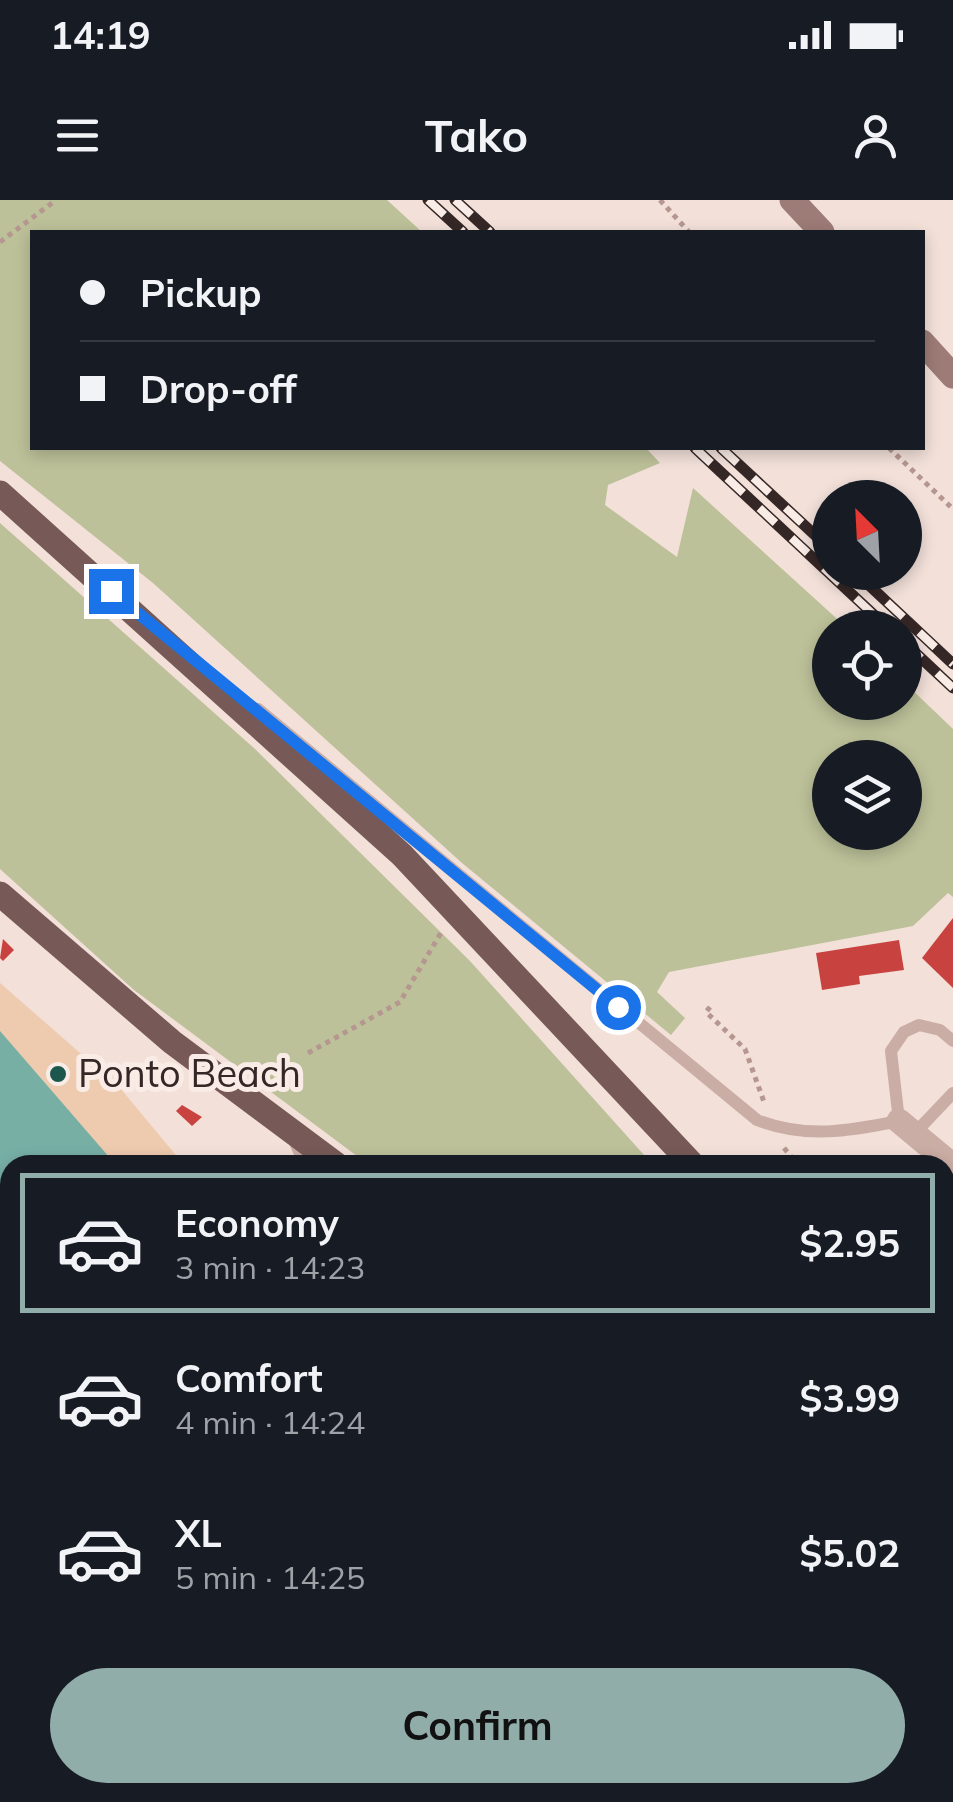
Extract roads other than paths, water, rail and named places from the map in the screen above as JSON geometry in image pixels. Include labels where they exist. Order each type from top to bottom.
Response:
[{"type":"main road","points":[[0,493],[402,855],[684,1155]]},
{"type":"main road","points":[[0,894],[172,1042],[323,1155]]},
{"type":"street","points":[[805,204],[821,230]]},
{"type":"street","points":[[925,345],[953,376]]},
{"type":"street","points":[[907,1127],[940,1155]]},
{"type":"lane","points":[[81,566],[757,1120],[793,1132],[839,1133],[907,1127],[953,1093]]},
{"type":"lane","points":[[907,1127],[891,1051],[904,1032],[919,1024],[940,1030],[953,1041]]},
{"type":"lane","points":[[288,1129],[301,1155]]},
{"type":"water","points":[[0,1031],[107,1155],[0,1155]]},
{"type":"railway","points":[[428,200],[461,230]]},
{"type":"railway","points":[[455,200],[488,230]]},
{"type":"railway","points":[[697,450],[869,610]]},
{"type":"railway","points":[[723,450],[812,532]]},
{"type":"railway","points":[[874,590],[953,664]]},
{"type":"railway","points":[[922,659],[953,688]]},
{"type":"place","name":"Ponto Beach","points":[[58,1074]]}]
